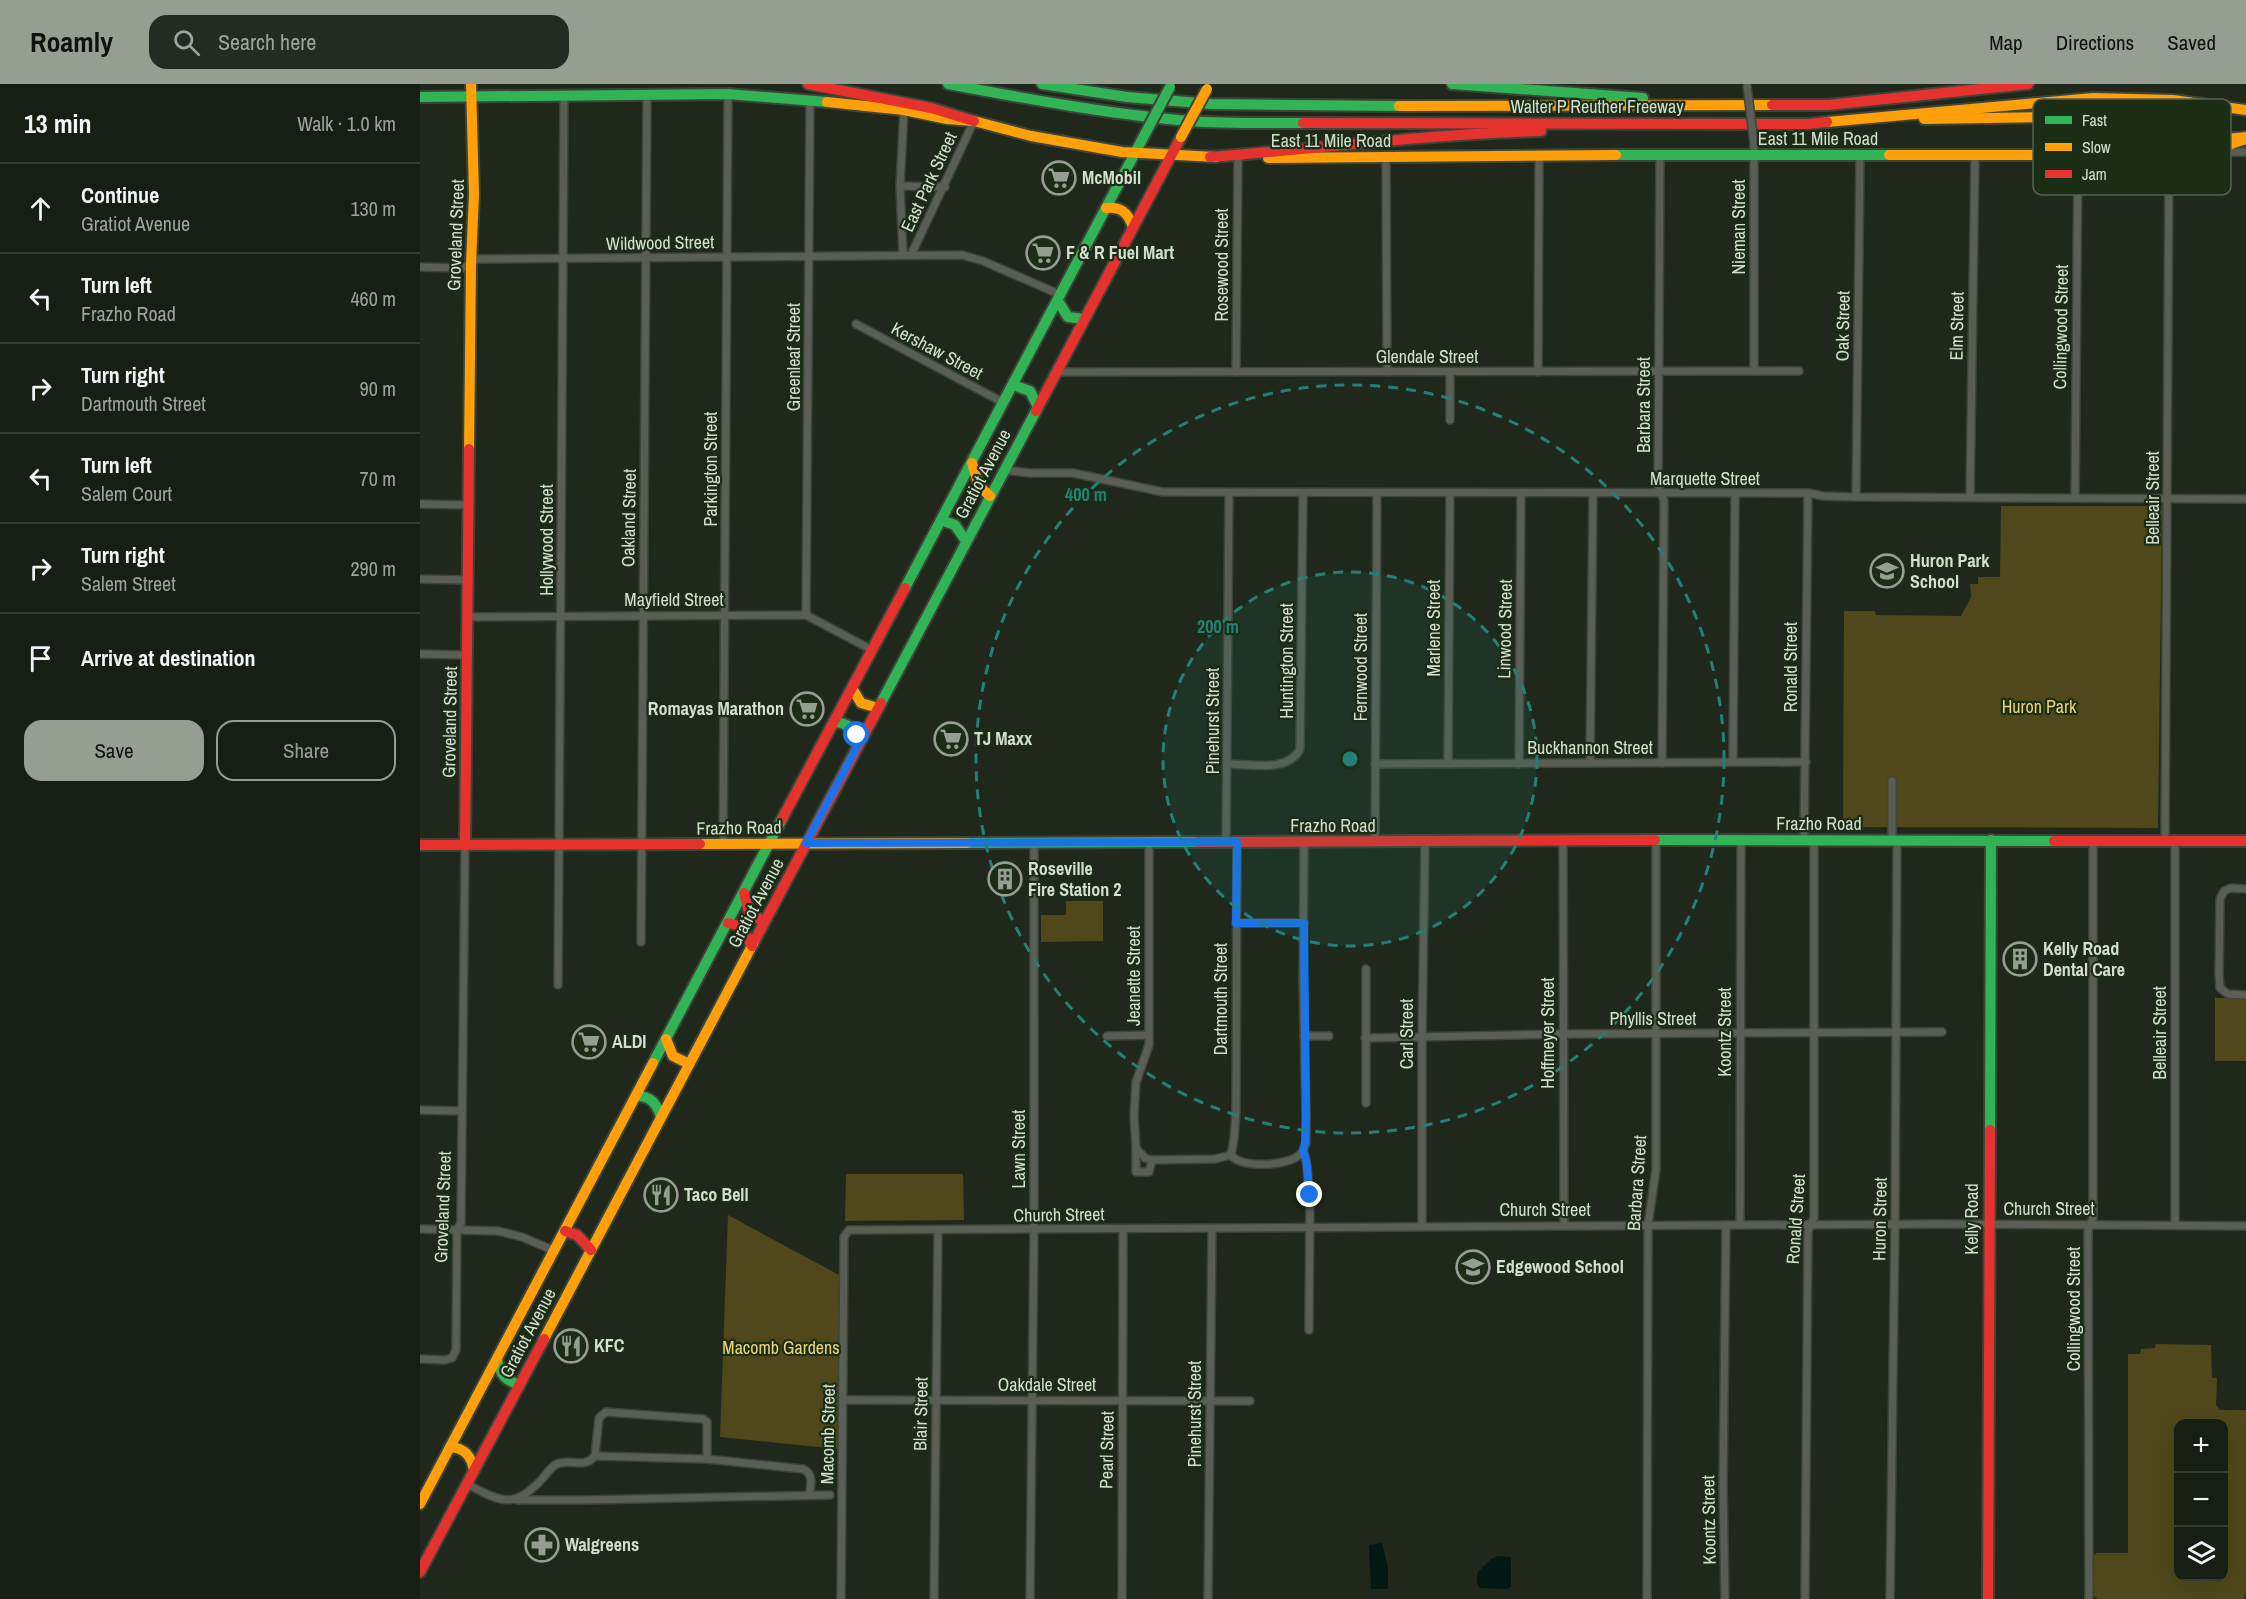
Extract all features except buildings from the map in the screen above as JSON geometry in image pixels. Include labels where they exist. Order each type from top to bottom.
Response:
[{"type":"main road","points":[[808,84],[920,105],[974,121]]},
{"type":"main road","name":"Walter P Reuther Freeway","points":[[948,84],[1108,114],[1226,123],[1788,124],[1896,117],[2033,103]]},
{"type":"main road","name":"Walter P Reuther Freeway","points":[[1042,84],[1136,100],[1224,106],[1785,105],[1851,103],[2028,84]]},
{"type":"main road","points":[[1452,84],[1640,98],[1734,99],[1785,105]]},
{"type":"main road","points":[[1901,98],[1956,84]]},
{"type":"main road","name":"Gratiot Avenue","points":[[420,1504],[1170,86]]},
{"type":"main road","name":"Gratiot Avenue","points":[[420,1572],[1208,87]]},
{"type":"main road","name":"East 11 Mile Road","points":[[420,97],[471,90],[564,95],[728,94],[810,100],[903,110],[947,119],[974,121],[1042,138],[1135,153],[1210,157],[2033,155]]},
{"type":"main road","name":"Groveland Street","points":[[465,846],[471,264],[474,194],[471,90]]},
{"type":"main road","name":"Walter P Reuther Freeway","points":[[2080,99],[2133,99]]},
{"type":"main road","name":"Walter P Reuther Freeway","points":[[2231,108],[2246,110]]},
{"type":"main road","points":[[1896,117],[1942,120],[2033,117]]},
{"type":"main road","points":[[1210,157],[1308,150],[1469,133],[1579,130],[1620,124]]},
{"type":"main road","points":[[2231,139],[2246,138]]},
{"type":"main road","name":"East 11 Mile Road","points":[[2231,143],[2246,138]]},
{"type":"main road","points":[[1106,208],[1115,207],[1125,211],[1133,227]]},
{"type":"main road","points":[[1059,298],[1068,317],[1084,319]]},
{"type":"main road","points":[[1013,386],[1022,387],[1030,392],[1038,407]]},
{"type":"main road","points":[[972,463],[977,483],[990,496]]},
{"type":"main road","points":[[941,520],[955,525],[966,541]]},
{"type":"main road","points":[[852,688],[862,705],[878,708]]},
{"type":"main road","points":[[834,722],[852,726],[859,743]]},
{"type":"main road","name":"Frazho Road","points":[[420,845],[1741,840],[2246,841]]},
{"type":"main road","name":"Kelly Road","points":[[1988,1599],[1991,840]]},
{"type":"main road","points":[[744,893],[749,912],[764,922]]},
{"type":"main road","points":[[728,923],[742,926],[752,946]]},
{"type":"main road","points":[[666,1039],[676,1059],[689,1064]]},
{"type":"main road","points":[[637,1096],[645,1096],[653,1100],[661,1117]]},
{"type":"main road","points":[[565,1231],[577,1235],[591,1250]]},
{"type":"main road","points":[[497,1359],[499,1369],[506,1380],[520,1384]]},
{"type":"main road","points":[[450,1447],[460,1448],[466,1452],[472,1459],[474,1470]]},
{"type":"street","name":"Nieman Street","points":[[1747,84],[1755,155],[1754,371]]},
{"type":"street","name":"Oakland Street","points":[[641,942],[647,94]]},
{"type":"street","name":"Parkington Street","points":[[723,845],[728,94]]},
{"type":"street","name":"Hollywood Street","points":[[558,985],[564,95]]},
{"type":"street","name":"Greenleaf Street","points":[[806,615],[810,100]]},
{"type":"street","points":[[903,110],[900,186],[907,255]]},
{"type":"street","name":"East Park Street","points":[[907,255],[945,187],[974,121]]},
{"type":"street","points":[[2231,152],[2246,152]]},
{"type":"street","points":[[1538,372],[1539,155]]},
{"type":"street","name":"Barbara Street","points":[[1660,155],[1658,486],[1664,501],[1662,763]]},
{"type":"street","name":"Oak Street","points":[[1856,497],[1860,155]]},
{"type":"street","name":"Elm Street","points":[[1970,497],[1975,155]]},
{"type":"street","points":[[1386,157],[1387,372]]},
{"type":"street","name":"Rosewood Street","points":[[1236,372],[1238,158]]},
{"type":"street","points":[[900,186],[945,187]]},
{"type":"street","name":"Collingwood Street","points":[[2075,498],[2078,195]]},
{"type":"street","name":"Belleair Street","points":[[2169,195],[2170,840],[2175,1225]]},
{"type":"street","name":"Wildwood Street","points":[[420,267],[463,268],[477,260],[962,255],[974,258],[1059,298]]},
{"type":"street","name":"Kershaw Street","points":[[856,324],[1004,403]]},
{"type":"street","name":"Glendale Street","points":[[1056,372],[1799,371]]},
{"type":"street","points":[[1450,372],[1450,420]]},
{"type":"street","name":"Marquette Street","points":[[1004,470],[1030,473],[1073,473],[1164,492],[1808,493],[1856,497],[2246,499]]},
{"type":"street","name":"Pinehurst Street","points":[[1229,493],[1227,764],[1232,842]]},
{"type":"street","name":"Huntington Street","points":[[1227,764],[1281,764],[1291,761],[1300,749],[1303,493]]},
{"type":"street","name":"Fernwood Street","points":[[1375,842],[1377,493]]},
{"type":"street","points":[[1733,762],[1735,493]]},
{"type":"street","name":"Ronald Street","points":[[1805,1599],[1808,1231],[1814,1218],[1814,1032],[1806,762],[1808,493]]},
{"type":"street","name":"Marlene Street","points":[[1448,764],[1450,494]]},
{"type":"street","name":"Linwood Street","points":[[1519,764],[1521,494]]},
{"type":"street","points":[[1590,763],[1593,494]]},
{"type":"street","points":[[420,504],[468,505]]},
{"type":"street","points":[[420,579],[468,580]]},
{"type":"street","name":"Mayfield Street","points":[[467,617],[643,614],[806,615],[872,650]]},
{"type":"street","points":[[420,654],[467,655]]},
{"type":"street","name":"Buckhannon Street","points":[[1375,764],[1806,762]]},
{"type":"street","name":"Huron Street","points":[[1890,1599],[1896,1033],[1892,781]]},
{"type":"street","name":"Koontz Street","points":[[1740,1225],[1741,840]]},
{"type":"street","name":"Collingwood Street","points":[[2090,1599],[2088,1230],[2093,1218],[2093,840]]},
{"type":"street","name":"Hoffmeyer Street","points":[[1563,841],[1564,1225]]},
{"type":"street","name":"Barbara Street","points":[[1647,1599],[1648,1225],[1656,1169],[1656,841]]},
{"type":"street","name":"Lawn Street","points":[[1030,1599],[1034,1230],[1034,842]]},
{"type":"street","name":"Jeanette Street","points":[[1149,842],[1149,1035],[1147,1055],[1136,1082],[1138,1151],[1136,1172],[1149,1172],[1152,1160]]},
{"type":"street","name":"Dartmouth Street","points":[[1231,1155],[1236,1112],[1236,923],[1232,842]]},
{"type":"street","points":[[1138,1151],[1152,1160],[1215,1159],[1231,1155],[1237,1162],[1244,1163],[1286,1162],[1298,1158],[1303,1151],[1306,1116],[1304,842]]},
{"type":"street","name":"Carl Street","points":[[1422,1226],[1425,842]]},
{"type":"street","name":"Groveland Street","points":[[420,1359],[452,1358],[456,1350],[457,1229],[461,1223],[465,846]]},
{"type":"street","points":[[2246,889],[2231,888],[2224,891],[2220,899],[2219,974],[2220,988],[2228,994],[2246,995]]},
{"type":"street","points":[[1236,923],[1304,923]]},
{"type":"street","points":[[1365,1103],[1366,969]]},
{"type":"street","name":"Phyllis Street","points":[[1365,1038],[1563,1034],[1942,1032]]},
{"type":"street","points":[[1107,1036],[1149,1035]]},
{"type":"street","points":[[1304,1036],[1329,1036]]},
{"type":"street","points":[[420,1110],[462,1112]]},
{"type":"street","points":[[1303,1151],[1308,1160],[1310,1330]]},
{"type":"street","name":"Church Street","points":[[846,1234],[849,1230],[1564,1225],[2246,1226]]},
{"type":"street","name":"Koontz Street","points":[[1725,1599],[1726,1225]]},
{"type":"street","points":[[420,1229],[506,1232],[555,1251]]},
{"type":"street","name":"Pearl Street","points":[[1122,1599],[1123,1229]]},
{"type":"street","name":"Pinehurst Street","points":[[1209,1599],[1212,1229]]},
{"type":"street","name":"Blair Street","points":[[934,1599],[938,1230]]},
{"type":"street","name":"Macomb Street","points":[[841,1599],[844,1245],[846,1234]]},
{"type":"street","name":"Oakdale Street","points":[[843,1400],[1250,1401]]},
{"type":"street","points":[[517,1500],[535,1487],[559,1463],[589,1462],[595,1456],[599,1418],[606,1412],[703,1419],[707,1422],[707,1459]]},
{"type":"street","points":[[595,1456],[707,1459],[803,1469],[811,1476],[809,1495]]},
{"type":"street","points":[[467,1484],[492,1498],[505,1501],[830,1496]]},
{"type":"green space","name":"Huron Park","points":[[2001,506],[2162,506],[2158,828],[1843,827],[1844,611],[1875,611],[1876,615],[1961,616],[1971,597],[1970,584],[1978,584],[1978,577],[2000,577]]},
{"type":"green space","points":[[1066,901],[1103,901],[1103,941],[1041,942],[1041,915],[1066,915]]},
{"type":"green space","points":[[2215,998],[2246,998],[2246,1061],[2215,1061]]},
{"type":"green space","points":[[846,1174],[963,1174],[964,1220],[845,1221]]},
{"type":"green space","name":"Macomb Gardens","points":[[728,1215],[839,1275],[838,1449],[720,1437]]},
{"type":"green space","points":[[2156,1344],[2211,1345],[2212,1378],[2217,1378],[2216,1405],[2220,1410],[2246,1410],[2246,1591],[2244,1599],[2098,1599],[2094,1596],[2094,1556],[2096,1553],[2128,1553],[2128,1354],[2140,1354],[2141,1349],[2155,1348]]},
{"type":"water","points":[[1382,1543],[1388,1567],[1388,1589],[1371,1589],[1369,1545]]},
{"type":"water","points":[[1497,1556],[1511,1557],[1511,1587],[1506,1589],[1480,1588],[1477,1583],[1477,1573]]},
{"type":"traffic: fast","points":[[948,84],[1068,106],[1159,118],[1218,123],[1303,123]]},
{"type":"traffic: fast","points":[[1042,84],[1127,97],[1211,104],[1399,106]]},
{"type":"traffic: fast","points":[[1452,84],[1643,98]]},
{"type":"traffic: fast","points":[[1145,134],[1170,87]]},
{"type":"traffic: fast","points":[[420,97],[728,94],[827,102]]},
{"type":"traffic: fast","points":[[905,588],[1145,134]]},
{"type":"traffic: fast","points":[[1616,155],[1889,155]]},
{"type":"traffic: fast","points":[[1058,301],[1068,317],[1084,319]]},
{"type":"traffic: fast","points":[[1013,385],[1030,391],[1038,407]]},
{"type":"traffic: fast","points":[[881,703],[1036,411]]},
{"type":"traffic: fast","points":[[941,520],[955,525],[966,541]]},
{"type":"traffic: fast","points":[[834,722],[851,728],[859,743]]},
{"type":"traffic: fast","points":[[653,1063],[782,819]]},
{"type":"traffic: fast","points":[[1655,840],[2054,841]]},
{"type":"traffic: fast","points":[[1990,1130],[1991,840]]},
{"type":"traffic: fast","points":[[967,843],[1198,842]]},
{"type":"traffic: fast","points":[[637,1096],[646,1097],[653,1102],[661,1117]]},
{"type":"traffic: fast","points":[[497,1359],[504,1376],[520,1384]]},
{"type":"traffic: slow","points":[[469,449],[474,194],[471,84]]},
{"type":"traffic: slow","points":[[1181,137],[1207,89]]},
{"type":"traffic: slow","points":[[2082,99],[2133,99]]},
{"type":"traffic: slow","points":[[827,102],[904,110],[947,119],[974,121],[1031,136],[1122,152],[1216,157]]},
{"type":"traffic: slow","points":[[1827,122],[2033,103]]},
{"type":"traffic: slow","points":[[1399,106],[1772,105]]},
{"type":"traffic: slow","points":[[2231,108],[2246,110]]},
{"type":"traffic: slow","points":[[1924,119],[2033,117]]},
{"type":"traffic: slow","points":[[2231,139],[2246,137]]},
{"type":"traffic: slow","points":[[2231,144],[2243,140]]},
{"type":"traffic: slow","points":[[1268,158],[1616,155]]},
{"type":"traffic: slow","points":[[1889,155],[2033,155]]},
{"type":"traffic: slow","points":[[1106,208],[1120,209],[1129,218],[1133,227]]},
{"type":"traffic: slow","points":[[972,463],[979,486],[990,496]]},
{"type":"traffic: slow","points":[[852,688],[861,703],[878,708]]},
{"type":"traffic: slow","points":[[700,844],[967,843]]},
{"type":"traffic: slow","points":[[544,1339],[755,940]]},
{"type":"traffic: slow","points":[[666,1039],[673,1056],[689,1064]]},
{"type":"traffic: slow","points":[[420,1504],[653,1063]]},
{"type":"traffic: slow","points":[[450,1447],[460,1449],[466,1454],[474,1470]]},
{"type":"traffic: jam","points":[[808,84],[931,108],[974,121]]},
{"type":"traffic: jam","points":[[1772,105],[1828,105],[2028,84]]},
{"type":"traffic: jam","points":[[1303,123],[1808,124],[1827,122]]},
{"type":"traffic: jam","points":[[1210,157],[1416,138],[1541,131]]},
{"type":"traffic: jam","points":[[1036,411],[1181,137]]},
{"type":"traffic: jam","points":[[465,846],[469,449]]},
{"type":"traffic: jam","points":[[782,819],[905,588]]},
{"type":"traffic: jam","points":[[755,940],[881,703]]},
{"type":"traffic: jam","points":[[1198,842],[1655,840]]},
{"type":"traffic: jam","points":[[2054,841],[2246,841]]},
{"type":"traffic: jam","points":[[420,845],[700,844]]},
{"type":"traffic: jam","points":[[744,893],[749,912],[764,922]]},
{"type":"traffic: jam","points":[[728,923],[741,926],[752,946]]},
{"type":"traffic: jam","points":[[1988,1599],[1990,1130]]},
{"type":"traffic: jam","points":[[565,1231],[577,1235],[591,1250]]},
{"type":"traffic: jam","points":[[420,1572],[544,1339]]},
{"type":"place","name":"McMobil","points":[[1059,178]]},
{"type":"place","name":"F & R Fuel Mart","points":[[1043,253]]},
{"type":"place","name":"Huron Park School","points":[[1887,571]]},
{"type":"place","name":"Romayas Marathon","points":[[807,709]]},
{"type":"place","name":"TJ Maxx","points":[[951,739]]},
{"type":"place","name":"Roseville Fire Station 2","points":[[1005,879]]},
{"type":"place","name":"Kelly Road Dental Care","points":[[2020,959]]},
{"type":"place","name":"ALDI","points":[[589,1042]]},
{"type":"place","name":"Taco Bell","points":[[661,1195]]},
{"type":"place","name":"Edgewood School","points":[[1473,1267]]},
{"type":"place","name":"KFC","points":[[571,1346]]},
{"type":"place","name":"Walgreens","points":[[542,1545]]},
{"type":"route","points":[[857,735],[859,743],[806,843],[1237,842],[1236,923],[1304,923],[1306,1116],[1303,1151],[1308,1160],[1307,1182],[1310,1195]]}]
